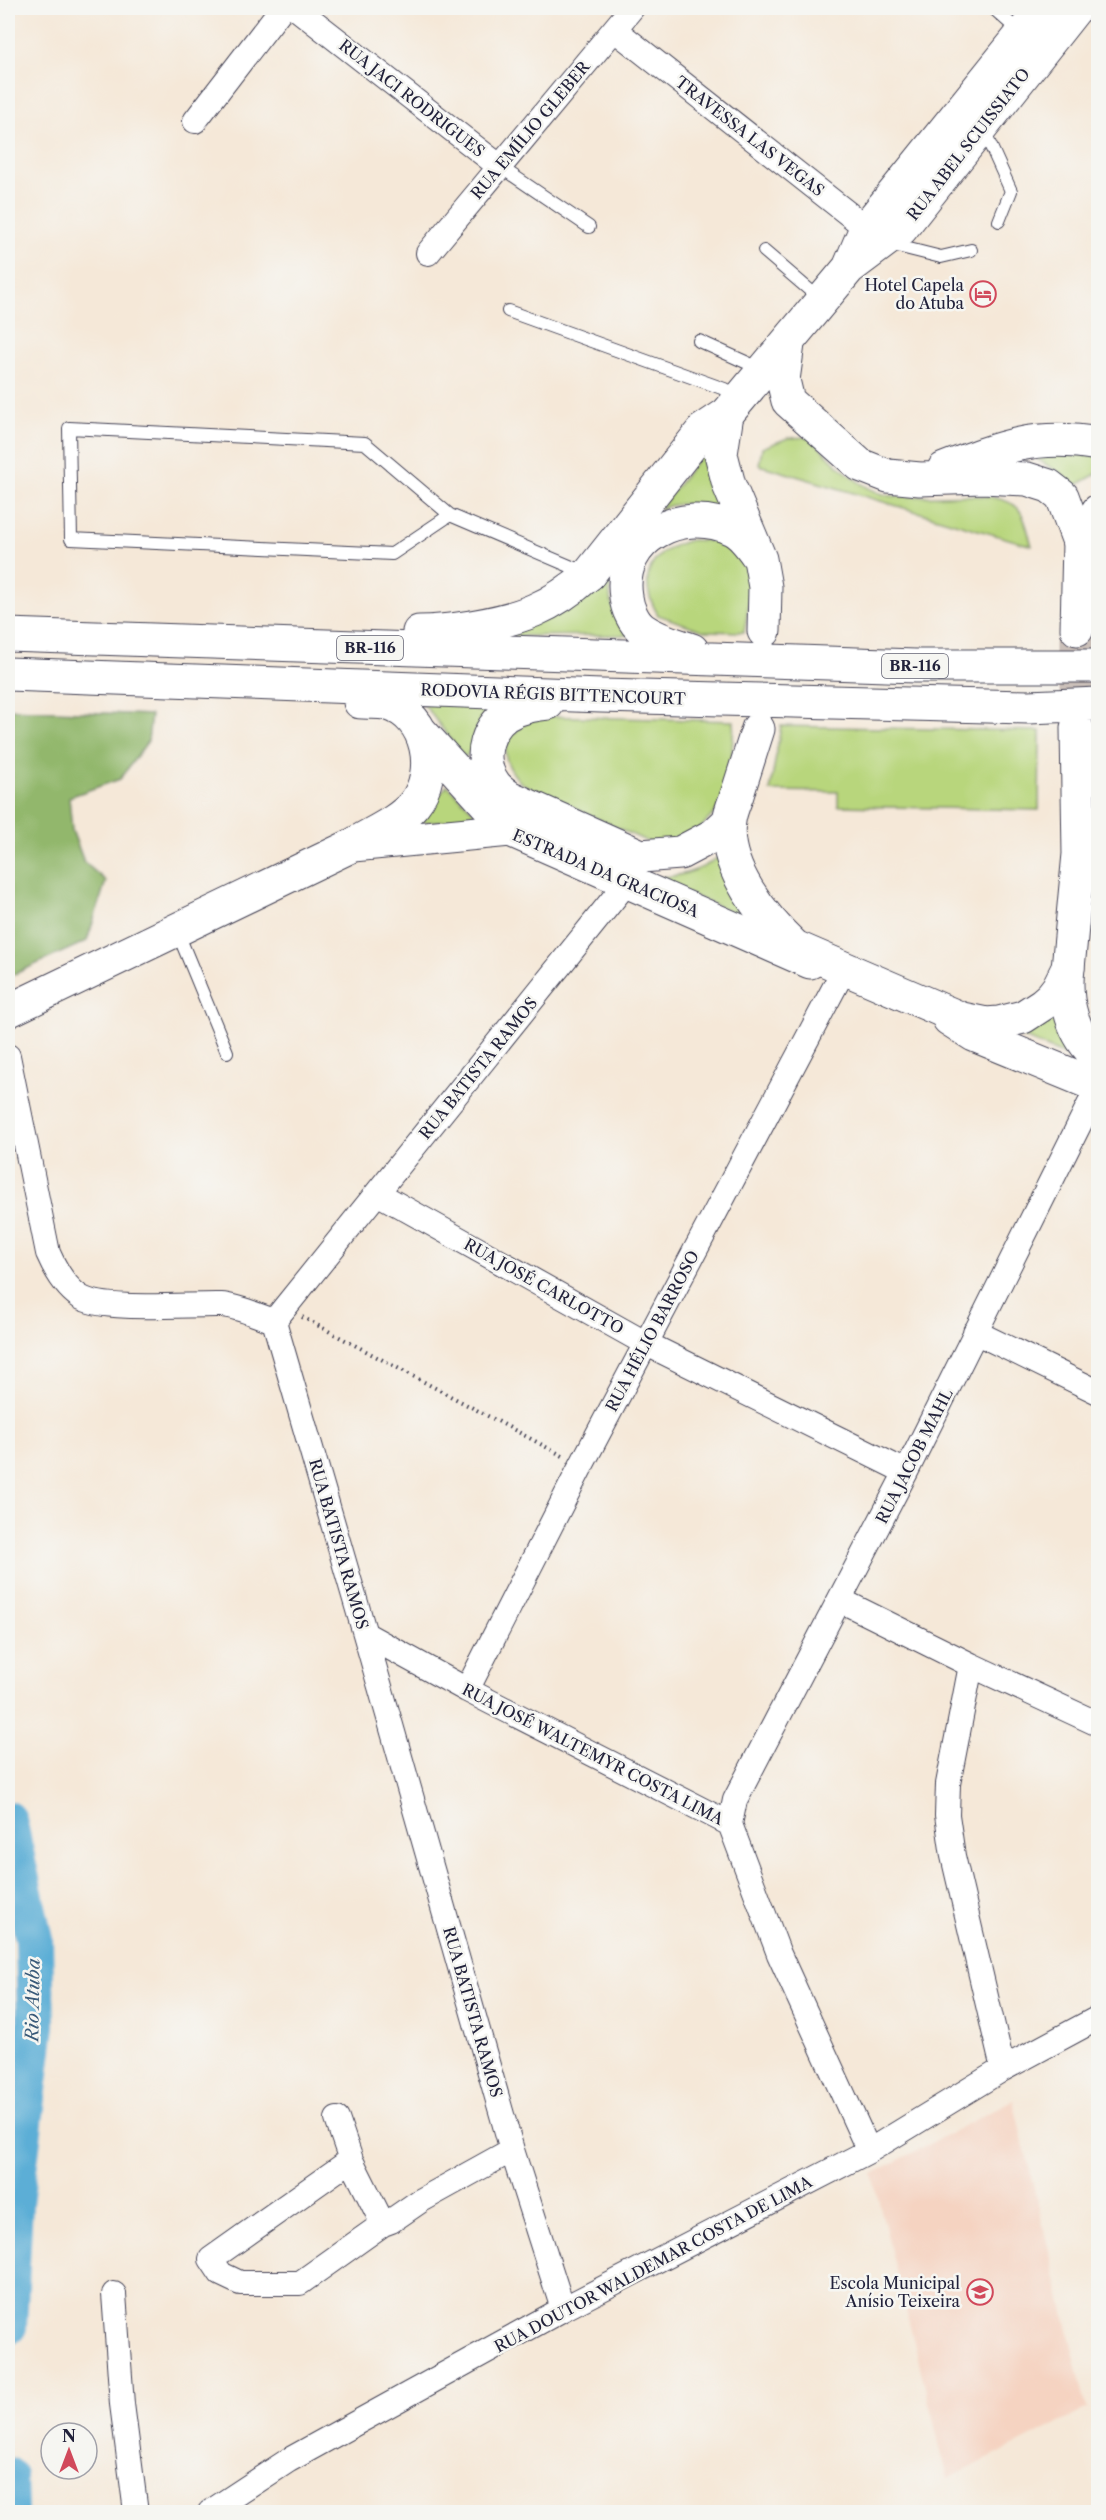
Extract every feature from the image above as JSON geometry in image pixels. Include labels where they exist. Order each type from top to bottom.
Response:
[{"type":"main road","name":"RUA ABEL SCUISSIATO","points":[[12,634],[179,624],[437,632],[502,622],[526,615],[550,604],[571,591],[589,574],[703,430],[735,405],[788,344],[876,236],[1022,33],[1043,8]]},
{"type":"main road","name":"RUA ABEL SCUISSIATO","points":[[876,236],[901,229],[1076,8]]},
{"type":"main road","points":[[788,344],[783,380],[788,401],[860,465],[888,476],[920,479],[982,477],[1027,479],[1049,486],[1062,496],[1079,542],[1077,629]]},
{"type":"main road","points":[[764,631],[765,587],[760,559],[729,485],[721,454],[735,405],[760,401],[788,401]]},
{"type":"main road","points":[[920,479],[1013,444],[1075,440],[1098,444]]},
{"type":"main road","points":[[1079,542],[1098,511]]},
{"type":"main road","points":[[732,660],[658,639],[639,627],[627,607],[624,584],[629,561],[642,541],[662,528],[686,522],[710,522],[733,529],[746,540],[760,559]]},
{"type":"main road","name":"BR-116","points":[[12,634],[915,666],[1098,666]]},
{"type":"main road","points":[[13,674],[171,697],[387,703],[399,709],[510,830]]},
{"type":"main road","name":"RODOVIA RÉGIS BITTENCOURT","points":[[13,674],[601,696],[1029,707],[1088,716]]},
{"type":"main road","points":[[601,696],[515,710],[500,719],[489,734],[484,752],[486,769],[495,785],[509,797],[641,856],[680,853],[714,835],[729,821]]},
{"type":"main road","points":[[1088,716],[1089,841],[1068,968],[1066,994],[1072,1019],[1086,1044],[1098,1057]]},
{"type":"main road","points":[[353,845],[405,813],[421,793],[426,781],[428,761],[424,741],[418,729]]},
{"type":"main road","points":[[758,729],[729,821],[730,841],[751,897],[777,931],[795,947],[962,1019],[986,1024],[1023,1017],[1043,1004],[1058,988],[1068,968]]},
{"type":"main road","name":"ESTRADA DA GRACIOSA","points":[[8,1011],[353,845],[510,830],[841,975],[909,996],[974,1035],[1098,1086]]},
{"type":"street","points":[[195,121],[282,8]]},
{"type":"street","name":"RUA JACI RODRIGUES","points":[[296,8],[499,166]]},
{"type":"street","name":"RUA EMÍLIO GLEBER","points":[[428,253],[633,8]]},
{"type":"street","name":"TRAVESSA LAS VEGAS","points":[[615,30],[876,236]]},
{"type":"street","name":"RUA BATISTA RAMOS","points":[[563,2309],[512,2150],[365,1634],[280,1315],[627,882]]},
{"type":"street","name":"RUA HÉLIO BARROSO","points":[[467,1690],[645,1343],[841,975]]},
{"type":"street","points":[[8,1056],[45,1243],[58,1272],[79,1296],[97,1303],[155,1306],[224,1305],[280,1315]]},
{"type":"street","name":"RUA JACOB MAHL","points":[[730,1824],[735,1800],[906,1472],[1098,1086]]},
{"type":"street","name":"RUA JOSÉ CARLOTTO","points":[[377,1193],[645,1343],[906,1472]]},
{"type":"street","points":[[975,1332],[1098,1392]]},
{"type":"street","points":[[840,1600],[971,1665],[1098,1724]]},
{"type":"street","name":"RUA JOSÉ WALTEMYR COSTA LIMA","points":[[365,1634],[467,1690],[730,1824],[779,1954],[869,2151]]},
{"type":"street","points":[[971,1665],[948,1784],[947,1815],[953,1856],[1003,2069]]},
{"type":"street","name":"RUA DOUTOR WALDEMAR COSTA DE LIMA","points":[[210,2512],[289,2460],[563,2309],[869,2151],[1003,2069],[1098,2018]]},
{"type":"street","points":[[337,2119],[351,2160],[383,2224]]},
{"type":"street","points":[[351,2160],[211,2259],[221,2274],[240,2283],[300,2283],[383,2224],[512,2150]]},
{"type":"street","points":[[114,2294],[122,2404],[136,2512]]},
{"type":"lane","points":[[993,8],[1022,33]]},
{"type":"lane","points":[[983,127],[1011,191],[999,220]]},
{"type":"lane","points":[[499,166],[589,227]]},
{"type":"lane","points":[[876,236],[941,257],[971,250]]},
{"type":"lane","points":[[764,251],[822,301]]},
{"type":"lane","points":[[508,311],[735,405]]},
{"type":"lane","points":[[699,341],[764,371]]},
{"type":"lane","points":[[450,515],[392,554],[71,539],[69,428],[365,443],[450,515],[589,574]]},
{"type":"lane","points":[[176,930],[226,1052]]},
{"type":"path","points":[[280,1315],[581,1466]]},
{"type":"shaded area","name":"Escola Municipal Anísio Teixeira","points":[[1013,2100],[1087,2409],[948,2479],[872,2174]]},
{"type":"green space","points":[[809,437],[854,479],[886,495],[900,497],[978,496],[996,498],[1010,503],[1020,511],[1032,546],[759,465],[762,448],[788,438]]},
{"type":"green space","points":[[703,452],[732,516],[687,504],[678,504],[659,510]]},
{"type":"green space","points":[[1029,454],[1098,455],[1098,473],[1073,487],[1060,473]]},
{"type":"green space","points":[[691,540],[710,541],[729,546],[739,554],[744,562],[749,592],[744,632],[704,631],[658,615],[648,589],[651,567],[665,551]]},
{"type":"green space","points":[[1098,540],[1098,633],[1094,634],[1094,549]]},
{"type":"green space","points":[[617,558],[611,581],[610,599],[617,616],[631,635],[509,636]]},
{"type":"green space","points":[[422,702],[498,705],[465,758]]},
{"type":"green space","points":[[8,709],[151,715],[148,741],[120,779],[69,797],[72,830],[84,862],[106,881],[87,941],[8,977]]},
{"type":"green space","points":[[539,716],[734,721],[730,780],[718,809],[699,830],[676,841],[650,843],[521,783],[507,762],[505,753],[507,744],[518,729]]},
{"type":"green space","points":[[781,726],[1040,731],[1039,810],[838,806],[838,792],[770,791]]},
{"type":"green space","points":[[447,785],[480,818],[414,823],[446,787]]},
{"type":"green space","points":[[720,856],[761,924],[650,878],[687,873]]},
{"type":"green space","points":[[1053,1012],[1082,1062],[1022,1037]]},
{"type":"waterway","name":"Rio Atuba","points":[[8,1820],[34,1939],[36,2025],[14,2203],[8,2326]]},
{"type":"waterway","name":"Rio Atuba","points":[[8,2476],[9,2512]]},
{"type":"tunnel","points":[[1077,629],[1077,728]]},
{"type":"place","name":"Hotel Capela do Atuba","points":[[983,294]]},
{"type":"place","name":"Escola Municipal Anísio Teixeira","points":[[980,2292]]}]
